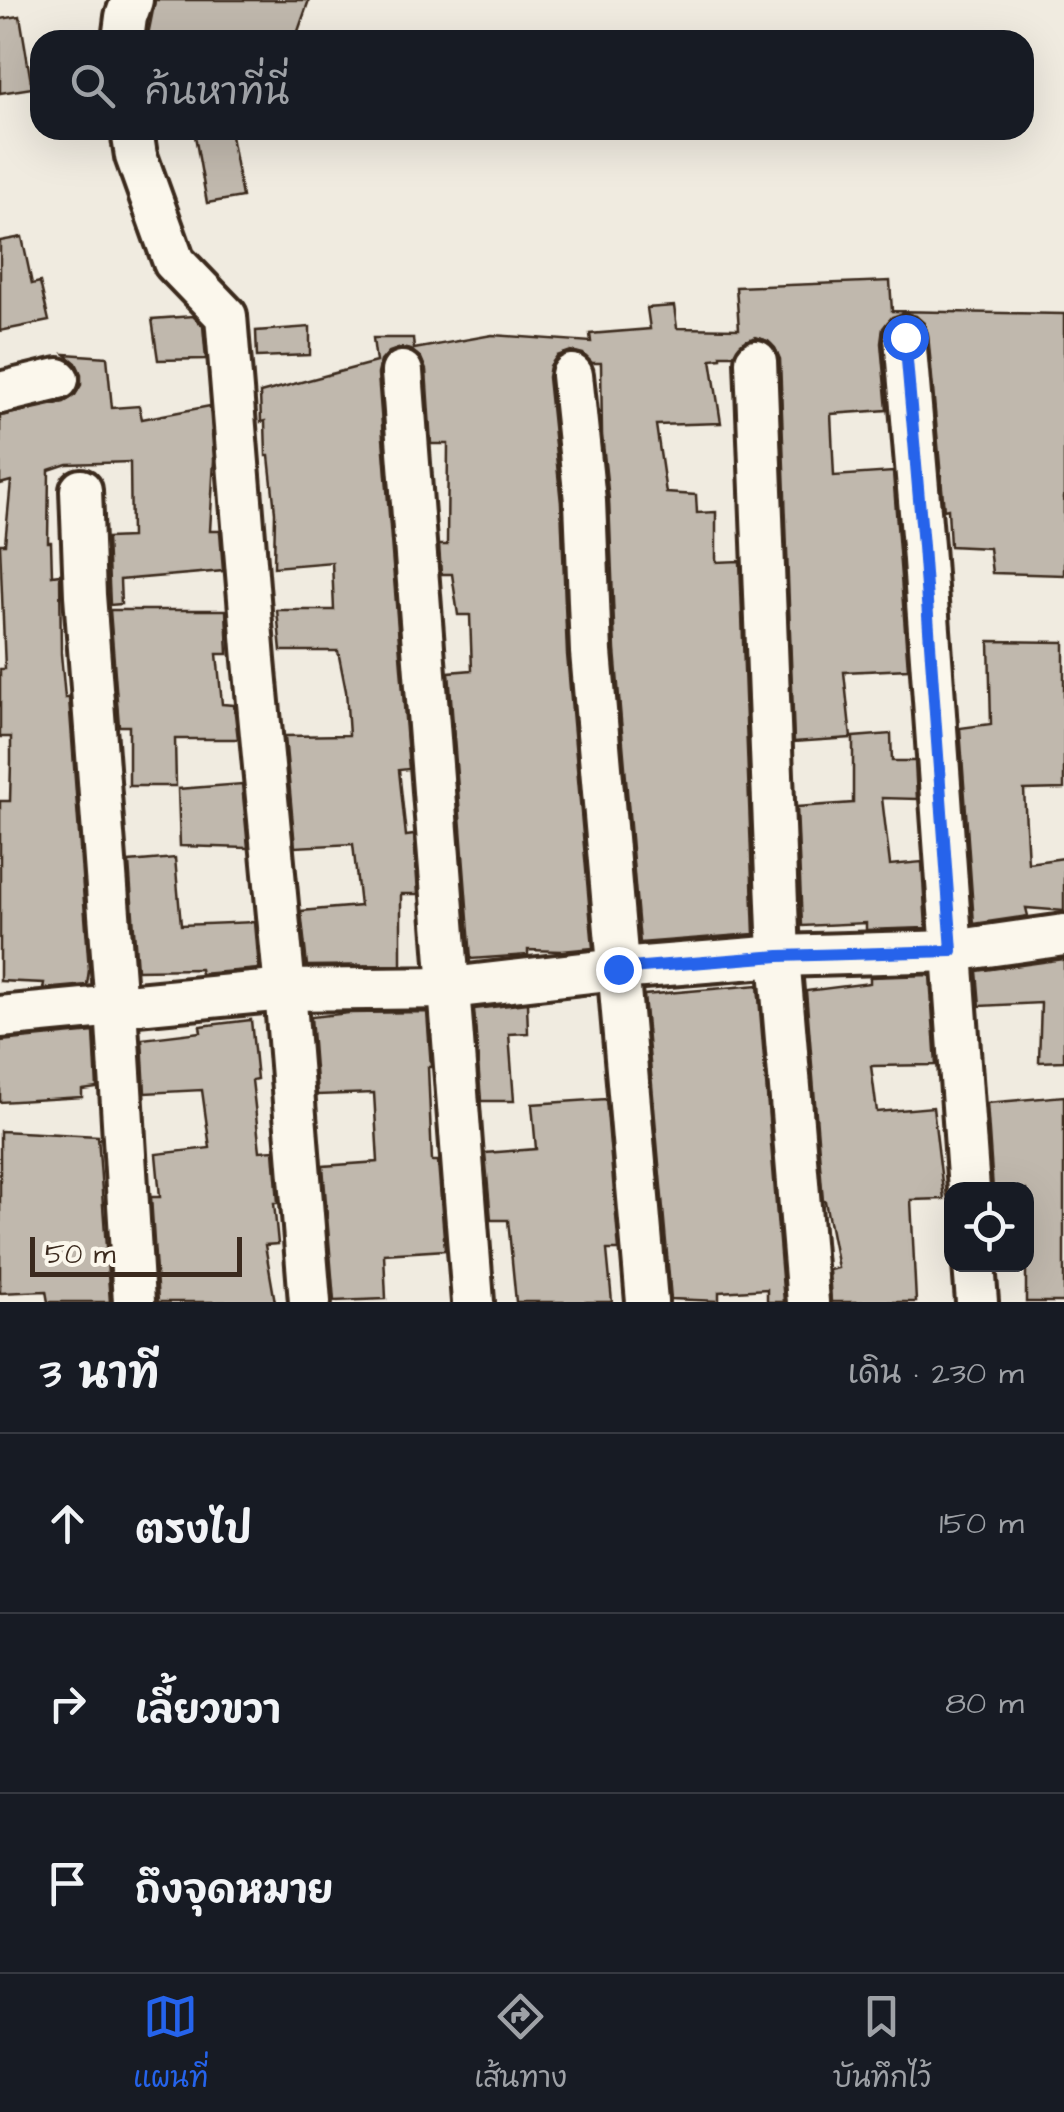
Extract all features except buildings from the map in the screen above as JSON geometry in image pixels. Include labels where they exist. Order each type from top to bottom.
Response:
[{"type":"street","points":[[124,30],[132,0]]},
{"type":"street","points":[[134,140],[174,262],[226,316],[310,1302]]},
{"type":"street","points":[[905,337],[968,1182]]},
{"type":"street","points":[[756,361],[779,956],[808,1302]]},
{"type":"street","points":[[402,372],[473,1302]]},
{"type":"street","points":[[572,374],[584,502],[591,652],[647,1302]]},
{"type":"street","points":[[0,393],[58,379]]},
{"type":"street","points":[[81,490],[134,1302]]},
{"type":"street","points":[[0,1017],[285,990],[450,988],[779,956],[952,951],[1064,936]]},
{"type":"street","points":[[974,1272],[976,1302]]},
{"type":"route","points":[[618,969],[779,956],[952,951],[905,337]]}]
